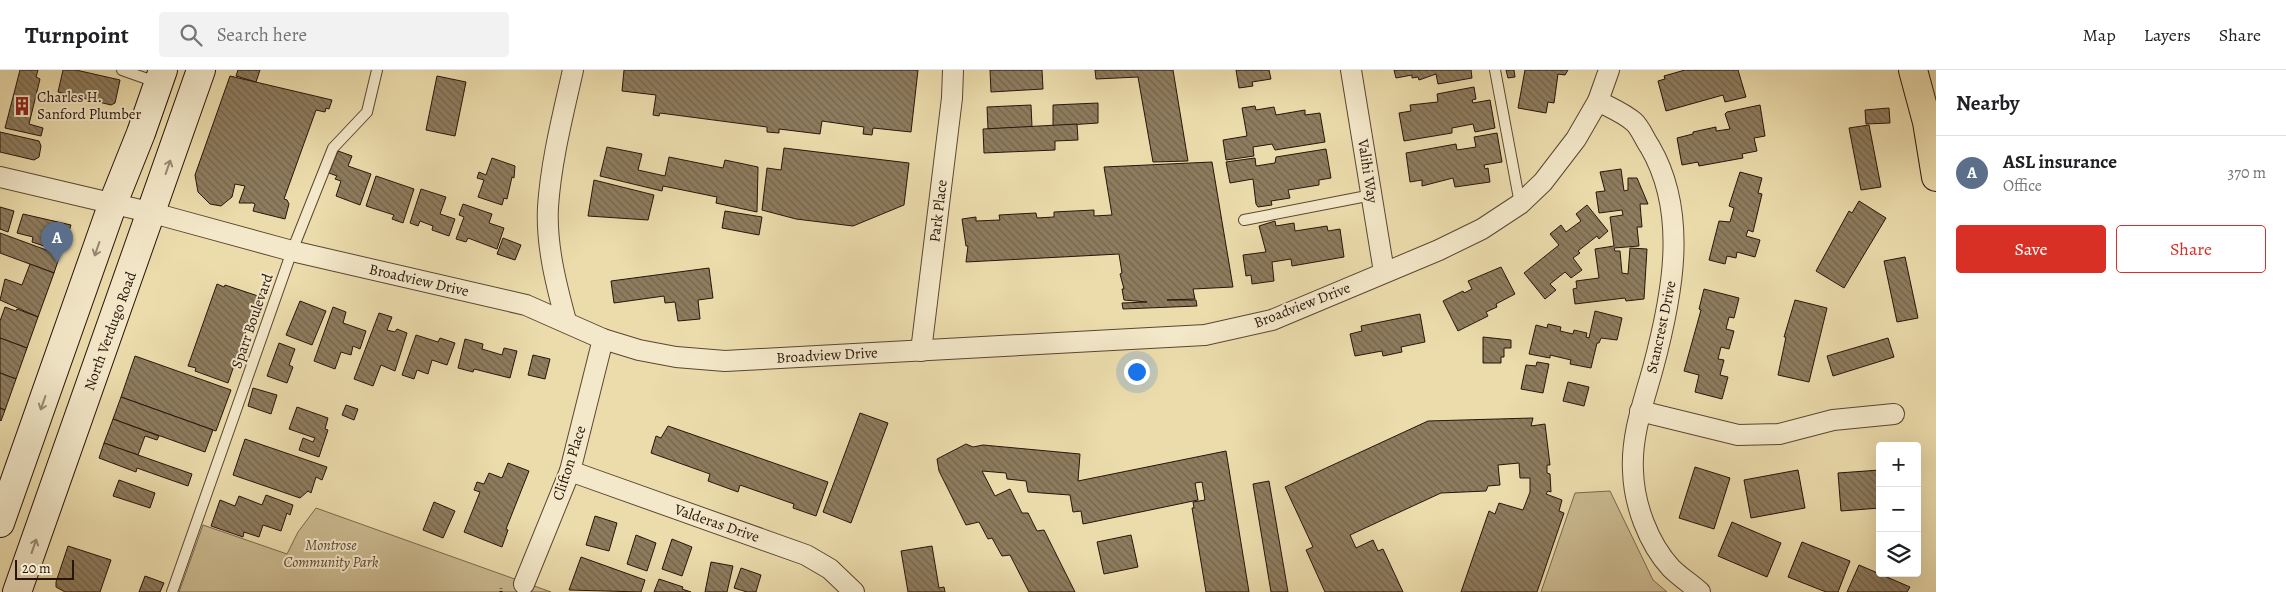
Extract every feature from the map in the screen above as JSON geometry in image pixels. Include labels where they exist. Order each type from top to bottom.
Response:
[{"type":"highway","points":[[1913,70],[1927,122],[1936,177]]},
{"type":"main road","name":"North Verdugo Road","points":[[17,592],[153,213],[202,70]]},
{"type":"main road","points":[[0,523],[113,203],[161,77]]},
{"type":"street","points":[[566,321],[550,248],[548,208],[553,165],[573,70]]},
{"type":"street","name":"Park Place","points":[[921,351],[952,98],[953,70]]},
{"type":"street","name":"Valihi Way","points":[[1351,70],[1384,272]]},
{"type":"street","points":[[1598,100],[1609,70]]},
{"type":"street","name":"Broadview Drive","points":[[0,177],[153,213],[292,251],[526,305],[566,321],[603,339],[639,350],[676,357],[724,361],[1205,335],[1272,320],[1482,229],[1520,204],[1558,164],[1598,100]]},
{"type":"street","name":"Stancrest Drive","points":[[1598,100],[1635,122],[1654,155],[1670,193],[1673,235],[1672,274],[1657,350],[1640,411],[1633,451],[1632,471],[1636,495],[1649,534],[1671,567],[1700,592]]},
{"type":"street","name":"Clifton Place","points":[[523,588],[570,472],[603,339]]},
{"type":"street","points":[[1640,411],[1738,435],[1779,434],[1833,420],[1894,414]]},
{"type":"street","name":"Valderas Drive","points":[[570,472],[806,555],[830,569],[854,592]]},
{"type":"lane","points":[[122,70],[161,77]]},
{"type":"lane","name":"Sparr Boulevard","points":[[172,592],[292,251],[333,148],[367,112],[377,70]]},
{"type":"lane","points":[[1495,70],[1520,204]]},
{"type":"lane","points":[[1244,220],[1372,195]]},
{"type":"green space","points":[[1610,491],[1653,580],[1667,592],[1541,592],[1575,493]]},
{"type":"green space","name":"Montrose Community Park","points":[[316,508],[551,592],[179,592],[203,525],[287,554],[298,532]]},
{"type":"building","name":"Charles H. Sanford Plumber","points":[[20,70],[38,70],[36,77],[40,79],[29,124],[43,128],[41,136],[5,128]]},
{"type":"building","points":[[63,70],[76,70],[120,80],[115,103],[111,105],[58,92]]},
{"type":"building","points":[[238,70],[260,70],[256,82],[236,76]]},
{"type":"building","points":[[624,70],[918,70],[911,132],[873,128],[872,135],[863,134],[864,127],[822,121],[820,134],[779,129],[779,133],[767,132],[767,127],[660,113],[659,116],[653,115],[656,95],[622,91]]},
{"type":"building","points":[[990,70],[1042,70],[1043,89],[991,92]]},
{"type":"building","points":[[1095,70],[1173,70],[1188,161],[1153,162],[1138,77],[1096,79]]},
{"type":"building","points":[[1236,70],[1269,70],[1271,79],[1252,82],[1253,86],[1239,88]]},
{"type":"building","points":[[1394,70],[1471,70],[1472,78],[1438,84],[1436,74],[1419,80],[1418,77],[1412,78],[1412,75],[1396,78]]},
{"type":"building","points":[[1506,70],[1514,70],[1515,77],[1508,78]]},
{"type":"building","points":[[1525,70],[1568,70],[1565,75],[1558,74],[1554,103],[1548,102],[1546,113],[1518,108]]},
{"type":"building","points":[[1685,70],[1738,70],[1746,97],[1725,102],[1723,95],[1666,111],[1658,81],[1665,79],[1664,76]]},
{"type":"building","points":[[230,76],[332,100],[329,109],[326,108],[325,112],[316,110],[284,199],[289,204],[285,219],[253,211],[255,204],[253,203],[239,203],[245,186],[235,184],[232,197],[221,206],[210,204],[198,192],[195,175]]},
{"type":"building","points":[[437,76],[466,82],[455,136],[426,130]]},
{"type":"building","points":[[1474,87],[1476,99],[1472,100],[1473,103],[1490,100],[1495,128],[1475,132],[1473,124],[1452,128],[1452,133],[1404,141],[1399,113],[1411,111],[1410,105],[1438,102],[1437,94]]},
{"type":"building","points":[[1098,103],[1098,123],[1053,126],[1053,105]]},
{"type":"building","points":[[1031,105],[1032,127],[988,129],[987,107]]},
{"type":"building","points":[[1760,105],[1765,136],[1754,138],[1757,151],[1742,154],[1743,158],[1699,166],[1698,162],[1682,165],[1677,138],[1716,127],[1716,131],[1730,129],[1725,114],[1727,112]]},
{"type":"building","points":[[1255,106],[1256,110],[1274,107],[1276,115],[1305,110],[1305,115],[1320,113],[1325,142],[1275,150],[1272,144],[1253,147],[1254,156],[1226,160],[1223,140],[1247,136],[1242,108]]},
{"type":"building","points":[[1889,108],[1890,123],[1866,124],[1865,110]]},
{"type":"building","points":[[1077,124],[1078,140],[1055,141],[1055,150],[984,153],[983,129]]},
{"type":"building","points":[[1869,125],[1881,187],[1861,190],[1849,128]]},
{"type":"building","points":[[0,132],[39,141],[41,146],[39,157],[34,160],[0,152]]},
{"type":"building","points":[[1497,133],[1502,162],[1484,165],[1485,169],[1488,168],[1490,182],[1455,187],[1453,178],[1422,186],[1422,180],[1410,182],[1406,153],[1456,144],[1457,150],[1476,147],[1474,137]]},
{"type":"building","points":[[607,147],[642,154],[638,170],[665,176],[669,157],[723,168],[725,160],[758,167],[757,212],[716,203],[717,197],[663,186],[662,191],[600,176]]},
{"type":"building","points":[[784,148],[909,163],[904,205],[853,226],[796,219],[762,210],[767,168],[781,170]]},
{"type":"building","points":[[1326,149],[1331,178],[1319,180],[1319,185],[1288,190],[1290,198],[1271,201],[1272,205],[1258,207],[1253,179],[1230,183],[1226,162],[1255,158],[1256,166],[1275,163],[1276,157]]},
{"type":"building","points":[[338,151],[352,156],[348,166],[371,174],[360,205],[336,196],[341,181],[335,179],[337,176],[329,173]]},
{"type":"building","points":[[492,158],[515,166],[514,178],[512,177],[507,199],[504,198],[502,205],[478,197],[484,180],[477,178],[479,172],[486,175]]},
{"type":"building","points":[[1212,162],[1233,287],[1193,289],[1195,299],[1167,300],[1196,300],[1197,306],[1123,309],[1122,303],[1147,302],[1124,300],[1119,254],[966,262],[968,246],[966,246],[962,219],[976,217],[976,221],[1000,220],[999,215],[1036,213],[1037,218],[1054,217],[1054,212],[1094,210],[1094,216],[1112,215],[1104,167]]},
{"type":"building","points":[[1621,169],[1624,191],[1628,190],[1628,178],[1637,178],[1648,204],[1640,204],[1642,227],[1637,227],[1639,246],[1614,248],[1615,251],[1620,251],[1622,273],[1628,274],[1630,248],[1647,249],[1644,299],[1626,301],[1625,298],[1575,304],[1573,289],[1577,288],[1576,281],[1599,278],[1595,249],[1614,246],[1610,217],[1623,215],[1622,210],[1599,213],[1596,192],[1605,191],[1600,172]]},
{"type":"building","points":[[1740,172],[1762,178],[1758,193],[1762,194],[1753,232],[1748,230],[1746,236],[1760,240],[1755,257],[1737,252],[1736,258],[1727,256],[1725,264],[1709,260],[1719,221],[1730,222],[1734,208],[1729,206]]},
{"type":"building","points":[[376,176],[414,189],[403,223],[392,219],[394,215],[366,206]]},
{"type":"building","points":[[594,180],[654,195],[648,220],[588,216]]},
{"type":"building","points":[[421,189],[446,197],[440,214],[455,219],[449,236],[432,230],[433,226],[420,221],[418,226],[410,223]]},
{"type":"building","points":[[1859,201],[1886,218],[1844,288],[1816,271],[1849,211],[1852,213]]},
{"type":"building","points":[[463,204],[492,214],[489,223],[504,228],[497,249],[468,238],[466,242],[456,239],[464,217],[459,215]]},
{"type":"building","points":[[1587,205],[1608,231],[1599,239],[1597,236],[1578,251],[1580,253],[1573,258],[1582,270],[1571,278],[1565,272],[1550,284],[1556,290],[1545,299],[1524,273],[1559,245],[1550,234],[1561,225],[1566,232],[1581,221],[1576,214]]},
{"type":"building","points":[[0,207],[14,211],[8,232],[0,229]]},
{"type":"building","points":[[725,211],[762,217],[759,235],[722,228]]},
{"type":"building","points":[[23,214],[71,225],[62,252],[32,242],[33,237],[17,233]]},
{"type":"building","points":[[1275,221],[1276,226],[1294,223],[1295,231],[1327,226],[1328,231],[1340,229],[1344,257],[1292,266],[1291,259],[1272,262],[1274,281],[1252,284],[1251,275],[1246,276],[1243,255],[1266,252],[1259,226]]},
{"type":"building","points":[[0,233],[60,255],[54,273],[0,253]]},
{"type":"building","points":[[503,238],[521,245],[515,260],[497,254]]},
{"type":"building","points":[[1905,257],[1918,318],[1897,322],[1884,261]]},
{"type":"building","points":[[30,264],[54,273],[38,317],[0,300],[5,279],[22,285]]},
{"type":"building","points":[[1501,267],[1515,294],[1496,304],[1497,307],[1486,312],[1488,316],[1458,331],[1443,301],[1463,291],[1464,293],[1472,289],[1468,281]]},
{"type":"building","points":[[709,268],[713,298],[698,300],[700,319],[678,321],[675,302],[665,303],[664,296],[614,303],[611,281]]},
{"type":"building","points":[[217,284],[258,296],[228,383],[195,371],[196,368],[188,366]]},
{"type":"building","points":[[1704,289],[1739,298],[1734,318],[1729,317],[1726,329],[1734,331],[1729,349],[1721,347],[1718,359],[1724,360],[1720,375],[1728,377],[1722,399],[1695,392],[1699,375],[1684,371],[1701,310],[1699,309]]},
{"type":"building","points":[[1795,300],[1827,308],[1809,382],[1778,375],[1786,337],[1784,337]]},
{"type":"building","points":[[300,301],[326,311],[312,345],[286,335]]},
{"type":"building","points":[[5,307],[16,311],[17,309],[38,317],[27,348],[0,338],[0,321]]},
{"type":"building","points":[[333,307],[346,312],[343,323],[366,331],[360,349],[353,346],[351,355],[341,352],[335,369],[314,361]]},
{"type":"building","points":[[1595,311],[1622,318],[1617,340],[1601,338],[1599,343],[1597,343],[1591,368],[1570,364],[1571,360],[1550,355],[1550,358],[1529,354],[1536,325],[1547,328],[1548,324],[1561,327],[1560,331],[1573,334],[1574,330],[1587,333],[1586,337],[1589,338]]},
{"type":"building","points":[[379,313],[392,317],[387,330],[395,332],[397,329],[407,333],[395,371],[381,365],[373,386],[354,379]]},
{"type":"building","points":[[1420,314],[1425,342],[1401,347],[1402,352],[1383,356],[1382,351],[1355,356],[1350,334],[1362,331],[1361,326]]},
{"type":"building","points":[[416,335],[438,342],[440,338],[455,343],[447,365],[432,360],[428,374],[417,370],[414,379],[402,375]]},
{"type":"building","points":[[1483,337],[1511,340],[1511,348],[1504,348],[1504,357],[1501,357],[1501,363],[1483,363]]},
{"type":"building","points":[[0,338],[27,348],[16,379],[0,373]]},
{"type":"building","points":[[1888,338],[1894,357],[1833,376],[1827,356]]},
{"type":"building","points":[[465,339],[483,344],[482,349],[502,355],[504,348],[517,351],[510,378],[474,369],[473,372],[458,368]]},
{"type":"building","points":[[279,343],[295,349],[289,365],[293,367],[287,383],[267,376]]},
{"type":"building","points":[[533,355],[550,359],[545,379],[528,375]]},
{"type":"building","points":[[135,356],[231,390],[216,431],[121,397]]},
{"type":"building","points":[[1537,362],[1549,364],[1543,393],[1521,389],[1526,365],[1536,366]]},
{"type":"building","points":[[0,373],[16,379],[5,410],[0,408]]},
{"type":"building","points":[[1568,382],[1589,387],[1584,406],[1563,401]]},
{"type":"building","points":[[253,388],[277,395],[271,414],[248,406]]},
{"type":"building","points":[[121,397],[213,430],[205,452],[113,419]]},
{"type":"building","points":[[346,405],[358,409],[354,420],[342,415]]},
{"type":"building","points":[[297,407],[328,418],[325,429],[328,430],[319,457],[299,450],[303,438],[313,442],[315,438],[289,429]]},
{"type":"building","points":[[0,408],[5,410],[1,421],[0,420]]},
{"type":"building","points":[[860,413],[888,423],[851,523],[823,512]]},
{"type":"building","points":[[1533,418],[1531,426],[1545,424],[1550,465],[1547,465],[1547,473],[1550,474],[1551,492],[1548,491],[1546,494],[1562,500],[1559,511],[1564,513],[1537,592],[1461,592],[1489,511],[1495,514],[1499,503],[1523,510],[1530,492],[1530,478],[1520,478],[1519,463],[1498,465],[1500,485],[1488,486],[1486,491],[1441,493],[1350,535],[1356,548],[1373,540],[1378,551],[1383,549],[1403,592],[1325,592],[1306,550],[1313,547],[1285,487],[1428,421]]},
{"type":"building","points":[[113,419],[159,436],[157,440],[145,436],[138,455],[104,443]]},
{"type":"building","points":[[668,426],[828,482],[816,516],[793,508],[794,504],[740,485],[738,492],[708,481],[710,474],[651,453],[656,436],[661,438]]},
{"type":"building","points":[[245,439],[327,467],[322,480],[316,477],[311,493],[308,491],[300,498],[233,475]]},
{"type":"building","points":[[104,443],[192,474],[188,486],[137,468],[136,472],[99,458]]},
{"type":"building","points":[[966,444],[973,447],[983,445],[1080,454],[1078,481],[1226,451],[1249,592],[1206,592],[1192,508],[1194,508],[1193,502],[1205,500],[1202,482],[1195,483],[1198,500],[1083,524],[1081,511],[1073,512],[1070,495],[1028,492],[1026,481],[1007,479],[1006,473],[982,471],[995,496],[1010,489],[1022,513],[1028,513],[1037,531],[1044,530],[1075,592],[1029,592],[1010,555],[1002,556],[992,538],[988,539],[979,522],[966,525],[939,471],[937,459]]},
{"type":"building","points":[[508,463],[529,471],[506,529],[508,530],[502,547],[464,532],[480,492],[474,490],[477,482],[484,484],[489,473],[502,478]]},
{"type":"building","points":[[1695,467],[1730,478],[1714,529],[1679,518]]},
{"type":"building","points":[[1798,470],[1805,508],[1751,518],[1744,480]]},
{"type":"building","points":[[1876,470],[1876,508],[1841,511],[1838,473]]},
{"type":"building","points":[[119,480],[155,493],[150,508],[113,496]]},
{"type":"building","points":[[1269,481],[1288,592],[1271,592],[1253,484]]},
{"type":"building","points":[[266,495],[293,505],[290,515],[287,513],[281,531],[263,525],[259,537],[244,532],[243,537],[211,526],[220,500],[235,506],[239,496],[262,505]]},
{"type":"building","points":[[434,502],[455,511],[443,538],[423,530]]},
{"type":"building","points":[[595,516],[617,523],[609,551],[586,545]]},
{"type":"building","points":[[1732,522],[1781,543],[1767,577],[1718,556]]},
{"type":"building","points":[[636,535],[656,543],[647,571],[627,564]]},
{"type":"building","points":[[1131,535],[1138,567],[1104,574],[1097,542]]},
{"type":"building","points":[[672,539],[692,547],[682,576],[662,569]]},
{"type":"building","points":[[1802,542],[1850,561],[1838,592],[1826,592],[1788,577]]},
{"type":"building","points":[[68,546],[111,560],[100,592],[65,592],[56,587]]},
{"type":"building","points":[[932,546],[939,588],[944,587],[945,592],[908,592],[901,551]]},
{"type":"building","points":[[581,557],[645,580],[641,592],[569,590]]},
{"type":"building","points":[[711,562],[733,566],[727,592],[705,592]]},
{"type":"building","points":[[1859,565],[1876,572],[1876,577],[1887,577],[1910,587],[1907,592],[1847,592]]},
{"type":"building","points":[[741,568],[761,575],[756,592],[747,592],[734,588]]},
{"type":"building","points":[[145,576],[164,583],[160,592],[139,592]]},
{"type":"building","points":[[659,579],[683,587],[682,589],[691,592],[654,592]]},
{"type":"place","name":"Charles H. Sanford Plumber","points":[[22,106]]},
{"type":"place","name":"ASL insurance","points":[[57,263]]}]
